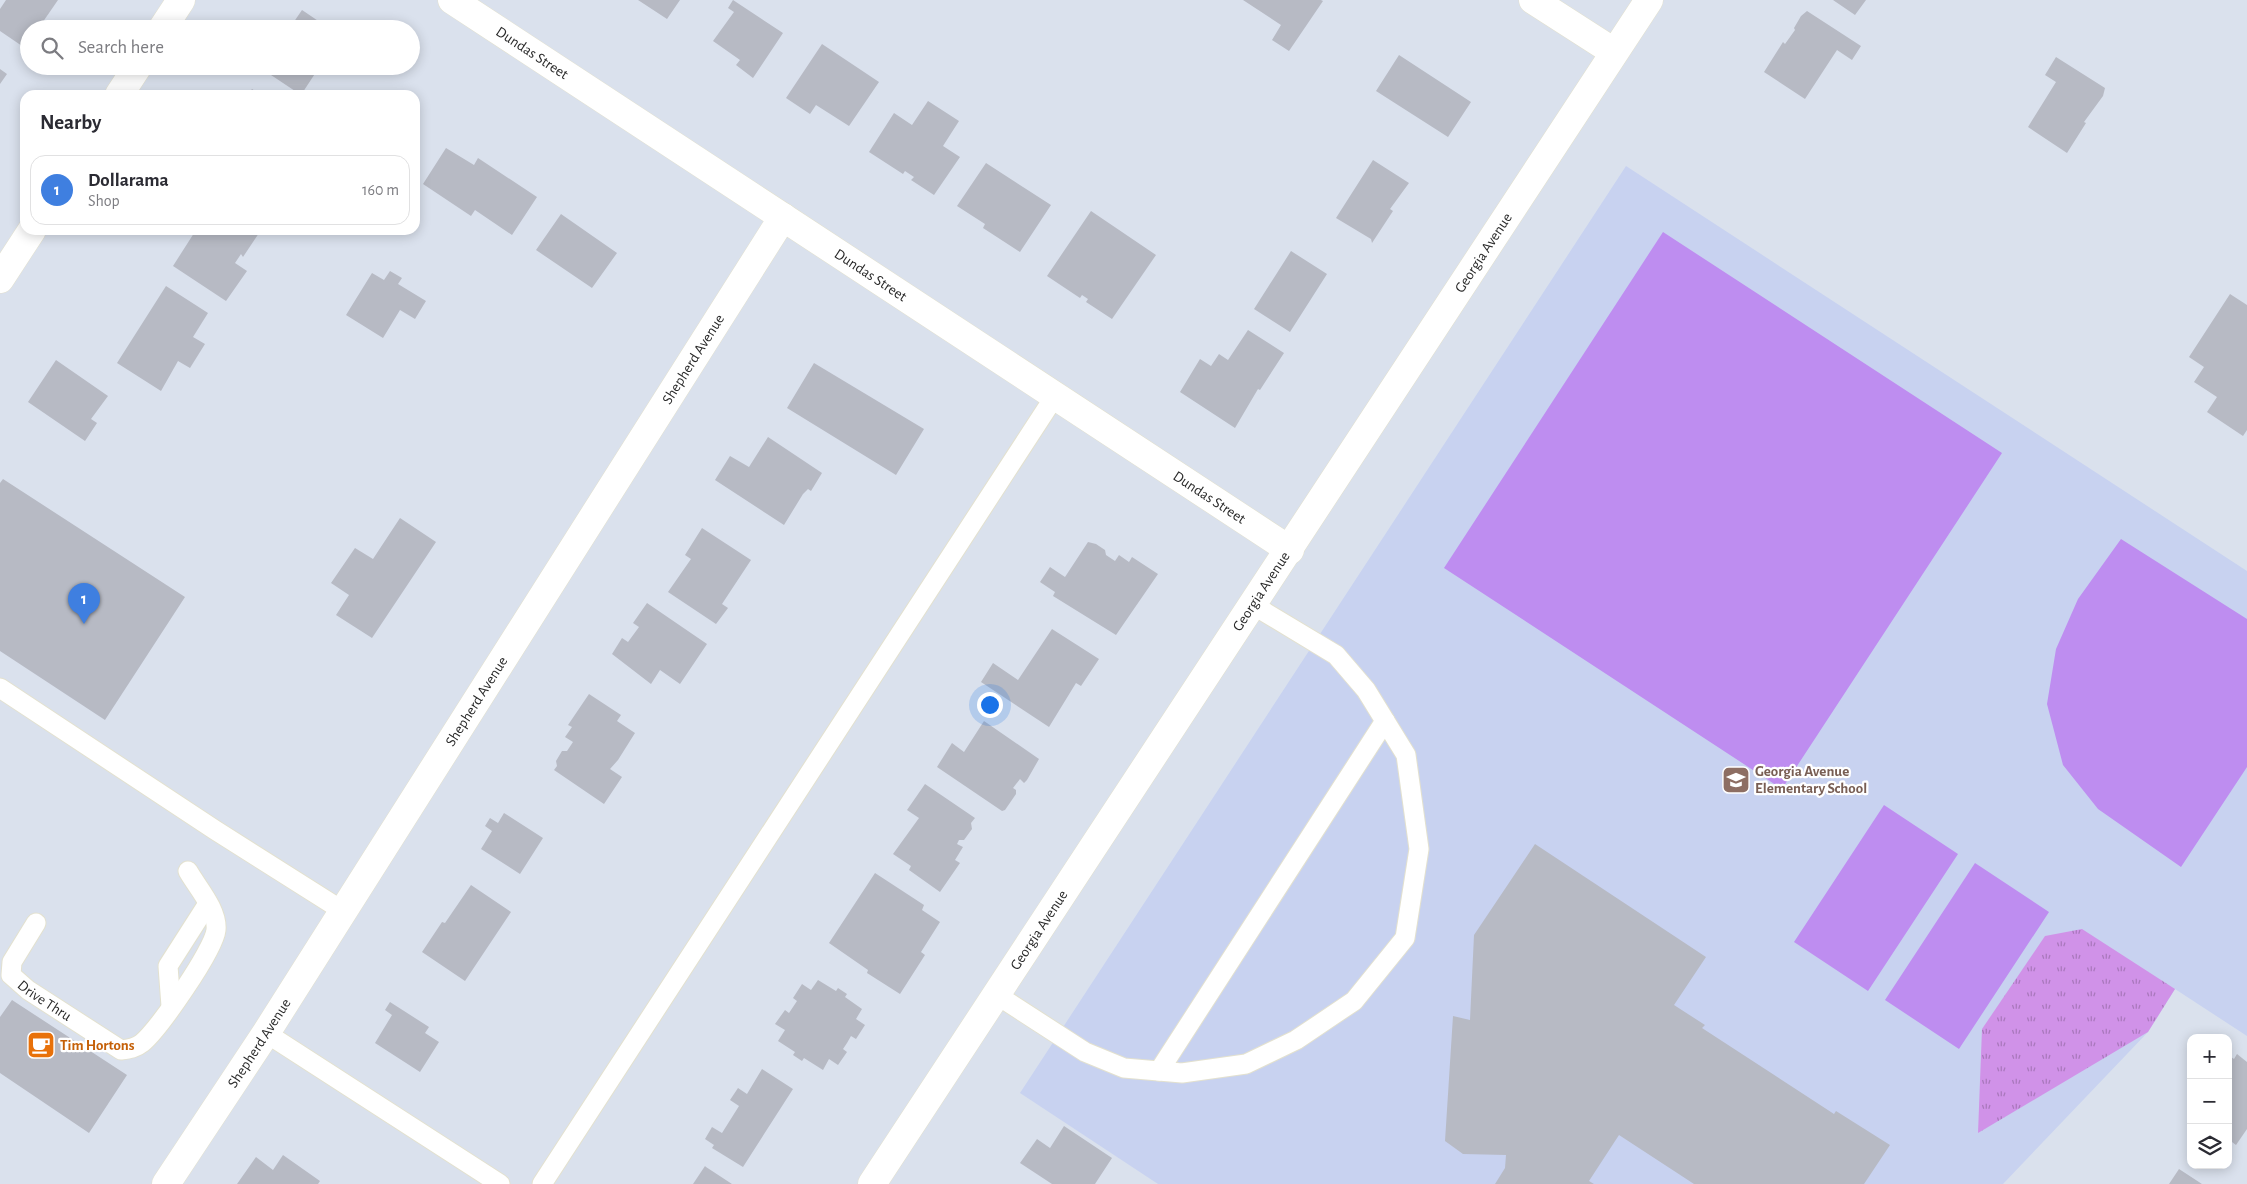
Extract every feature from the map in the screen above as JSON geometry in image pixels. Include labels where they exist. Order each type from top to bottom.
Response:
[{"type":"street","points":[[168,20],[181,0]]},
{"type":"street","name":"Dundas Street","points":[[452,0],[1290,550]]},
{"type":"street","points":[[1533,0],[1614,52]]},
{"type":"street","name":"Georgia Avenue","points":[[872,1184],[1290,550],[1649,0]]},
{"type":"street","points":[[122,90],[132,75]]},
{"type":"street","name":"Shepherd Avenue","points":[[166,1184],[266,1033],[783,217]]},
{"type":"street","points":[[0,279],[29,235]]},
{"type":"lane","points":[[542,1184],[1055,396]]},
{"type":"lane","points":[[997,995],[1086,1052],[1124,1068],[1182,1073],[1246,1064],[1296,1040],[1354,1001],[1405,938],[1419,849],[1406,755],[1366,690],[1336,655],[1253,605]]},
{"type":"lane","points":[[0,688],[231,841],[343,911]]},
{"type":"lane","points":[[1160,1071],[1385,720]]},
{"type":"lane","name":"Drive Thru","points":[[36,923],[12,962],[11,975],[17,982],[42,1000],[121,1050],[132,1049],[143,1043],[171,1006],[211,946],[216,930],[214,914],[188,871]]},
{"type":"lane","points":[[171,1006],[168,966],[207,905]]},
{"type":"lane","points":[[266,1033],[500,1184]]},
{"type":"shaded area","name":"Georgia Avenue Elementary School","points":[[1626,166],[2247,571],[2247,1036],[2175,989],[2148,1032],[2003,1184],[1158,1184],[1020,1093]]},
{"type":"shaded area","points":[[1663,232],[2002,453],[1782,789],[1444,568]]},
{"type":"shaded area","points":[[2121,539],[2247,619],[2247,767],[2181,867],[2098,809],[2063,765],[2047,704],[2056,649],[2078,599]]},
{"type":"shaded area","points":[[1884,805],[1958,854],[1868,991],[1794,942]]},
{"type":"shaded area","points":[[1975,863],[2049,912],[1959,1049],[1885,1000]]},
{"type":"green space","points":[[2082,929],[2175,989],[2148,1032],[1978,1133],[1982,1029],[2045,936]]},
{"type":"building","points":[[6,0],[58,0],[44,20],[20,20],[20,45],[0,31],[0,9]]},
{"type":"building","points":[[638,0],[680,0],[667,19]]},
{"type":"building","points":[[733,0],[783,33],[753,78],[736,65],[740,60],[713,41],[734,12],[728,8]]},
{"type":"building","points":[[1243,0],[1323,1],[1289,51],[1272,40],[1281,25]]},
{"type":"building","points":[[1833,0],[1866,0],[1855,15]]},
{"type":"building","points":[[302,10],[317,20],[295,20]]},
{"type":"building","points":[[1807,11],[1861,46],[1852,60],[1837,50],[1805,99],[1764,72],[1783,42],[1785,44],[1795,30],[1794,28],[1801,16]]},
{"type":"building","points":[[822,44],[879,82],[849,126],[816,105],[810,114],[786,98]]},
{"type":"building","points":[[1399,55],[1471,102],[1448,137],[1376,91]]},
{"type":"building","points":[[2056,57],[2105,88],[2103,96],[2084,122],[2086,123],[2067,153],[2028,127],[2056,82],[2045,75]]},
{"type":"building","points":[[0,69],[7,74],[0,84]]},
{"type":"building","points":[[271,75],[314,75],[304,90],[294,90]]},
{"type":"building","points":[[928,101],[959,121],[943,146],[960,157],[934,195],[911,180],[914,177],[905,171],[903,174],[869,152],[894,113],[912,125]]},
{"type":"building","points":[[446,148],[474,165],[478,158],[537,197],[512,235],[475,210],[471,216],[423,184]]},
{"type":"building","points":[[1373,160],[1409,183],[1390,209],[1393,211],[1372,243],[1371,239],[1336,218]]},
{"type":"building","points":[[986,163],[1051,205],[1020,252],[983,228],[985,224],[957,206]]},
{"type":"building","points":[[1091,211],[1156,255],[1112,319],[1086,302],[1088,299],[1082,295],[1080,298],[1047,276]]},
{"type":"building","points":[[561,214],[617,253],[592,288],[536,250]]},
{"type":"building","points":[[193,235],[258,235],[243,257],[241,254],[235,263],[247,271],[226,301],[173,266]]},
{"type":"building","points":[[1291,251],[1327,274],[1290,332],[1254,309]]},
{"type":"building","points":[[390,271],[402,278],[398,284],[426,301],[415,319],[400,310],[383,338],[346,315],[372,273],[384,280]]},
{"type":"building","points":[[166,286],[208,313],[193,337],[205,344],[190,368],[178,361],[161,391],[117,363]]},
{"type":"building","points":[[2230,294],[2247,305],[2247,430],[2243,436],[2207,412],[2217,397],[2194,382],[2204,367],[2189,357]]},
{"type":"building","points":[[1248,330],[1284,353],[1260,390],[1258,389],[1235,428],[1180,392],[1200,359],[1211,366],[1219,354],[1228,360]]},
{"type":"building","points":[[56,360],[108,396],[91,419],[97,423],[85,441],[28,402]]},
{"type":"building","points":[[814,363],[924,429],[896,475],[787,408]]},
{"type":"building","points":[[768,437],[822,473],[811,491],[808,489],[803,494],[784,525],[715,480],[730,456],[749,467]]},
{"type":"building","points":[[3,479],[185,597],[105,720],[0,651],[0,483]]},
{"type":"building","points":[[400,518],[436,542],[372,638],[336,615],[349,595],[331,583],[355,548],[373,559]]},
{"type":"building","points":[[702,528],[751,560],[722,604],[728,608],[716,624],[668,592],[691,559],[685,555]]},
{"type":"building","points":[[1088,542],[1096,544],[1105,550],[1106,555],[1115,561],[1119,555],[1129,562],[1132,557],[1158,574],[1116,635],[1053,596],[1055,592],[1040,582],[1050,567],[1065,577]]},
{"type":"building","points":[[647,603],[707,644],[680,684],[660,670],[651,684],[612,654],[622,638],[628,642],[639,627],[633,623]]},
{"type":"building","points":[[1052,629],[1099,659],[1081,686],[1076,683],[1049,727],[981,682],[993,663],[1018,680]]},
{"type":"building","points":[[589,694],[621,715],[617,721],[635,733],[610,769],[622,777],[604,804],[554,770],[557,766],[556,761],[562,751],[567,751],[573,742],[565,737],[572,727],[568,725]]},
{"type":"building","points":[[984,721],[1039,759],[1027,780],[1024,783],[1020,779],[1013,788],[1016,790],[1016,794],[1005,810],[1002,811],[937,767],[952,743],[964,752]]},
{"type":"building","points":[[925,784],[975,818],[971,823],[972,829],[964,840],[959,840],[957,844],[963,847],[955,860],[960,863],[940,892],[909,870],[911,866],[893,854],[919,818],[907,810]]},
{"type":"building","points":[[504,813],[543,838],[520,874],[481,849],[492,831],[485,826],[490,818],[498,823]]},
{"type":"building","points":[[1535,844],[1706,957],[1674,1005],[1705,1025],[1702,1028],[1834,1114],[1836,1111],[1890,1145],[1864,1184],[1694,1184],[1619,1135],[1589,1181],[1594,1184],[1495,1184],[1505,1168],[1506,1155],[1463,1154],[1445,1141],[1453,1016],[1470,1020],[1474,935]]},
{"type":"building","points":[[875,873],[924,905],[922,910],[940,922],[921,952],[925,955],[900,994],[867,973],[868,970],[829,943]]},
{"type":"building","points":[[471,885],[511,912],[465,981],[422,952],[442,922],[445,923]]},
{"type":"building","points":[[818,980],[836,991],[838,988],[847,994],[845,997],[862,1009],[856,1019],[865,1025],[856,1039],[851,1036],[843,1049],[847,1052],[838,1065],[829,1059],[823,1070],[804,1058],[802,1061],[793,1055],[795,1052],[778,1041],[785,1030],[775,1024],[785,1010],[789,1013],[797,1001],[793,998],[802,984],[811,990]]},
{"type":"building","name":"Tim Hortons","points":[[12,1000],[127,1075],[89,1133],[0,1073],[0,1017]]},
{"type":"building","points":[[390,1002],[429,1027],[425,1033],[439,1042],[420,1072],[375,1043],[392,1015],[385,1010]]},
{"type":"building","points":[[2237,1054],[2247,1062],[2247,1129],[2236,1145],[2232,1142],[2232,1058],[2234,1059]]},
{"type":"building","points":[[762,1069],[793,1089],[743,1167],[712,1148],[714,1145],[705,1139],[712,1127],[722,1133],[739,1106],[730,1100],[738,1088],[747,1094]]},
{"type":"building","points":[[1064,1126],[1112,1158],[1095,1184],[1052,1184],[1020,1163],[1037,1139],[1050,1148]]},
{"type":"building","points":[[283,1155],[320,1181],[318,1184],[237,1184],[256,1157],[273,1170]]},
{"type":"building","points":[[706,1167],[732,1184],[693,1184]]},
{"type":"building","points":[[2179,1169],[2202,1184],[2169,1184]]},
{"type":"place","name":"Dollarama","points":[[84,624]]},
{"type":"place","name":"Georgia Avenue Elementary School","points":[[1736,780]]},
{"type":"place","name":"Tim Hortons","points":[[41,1045]]}]
